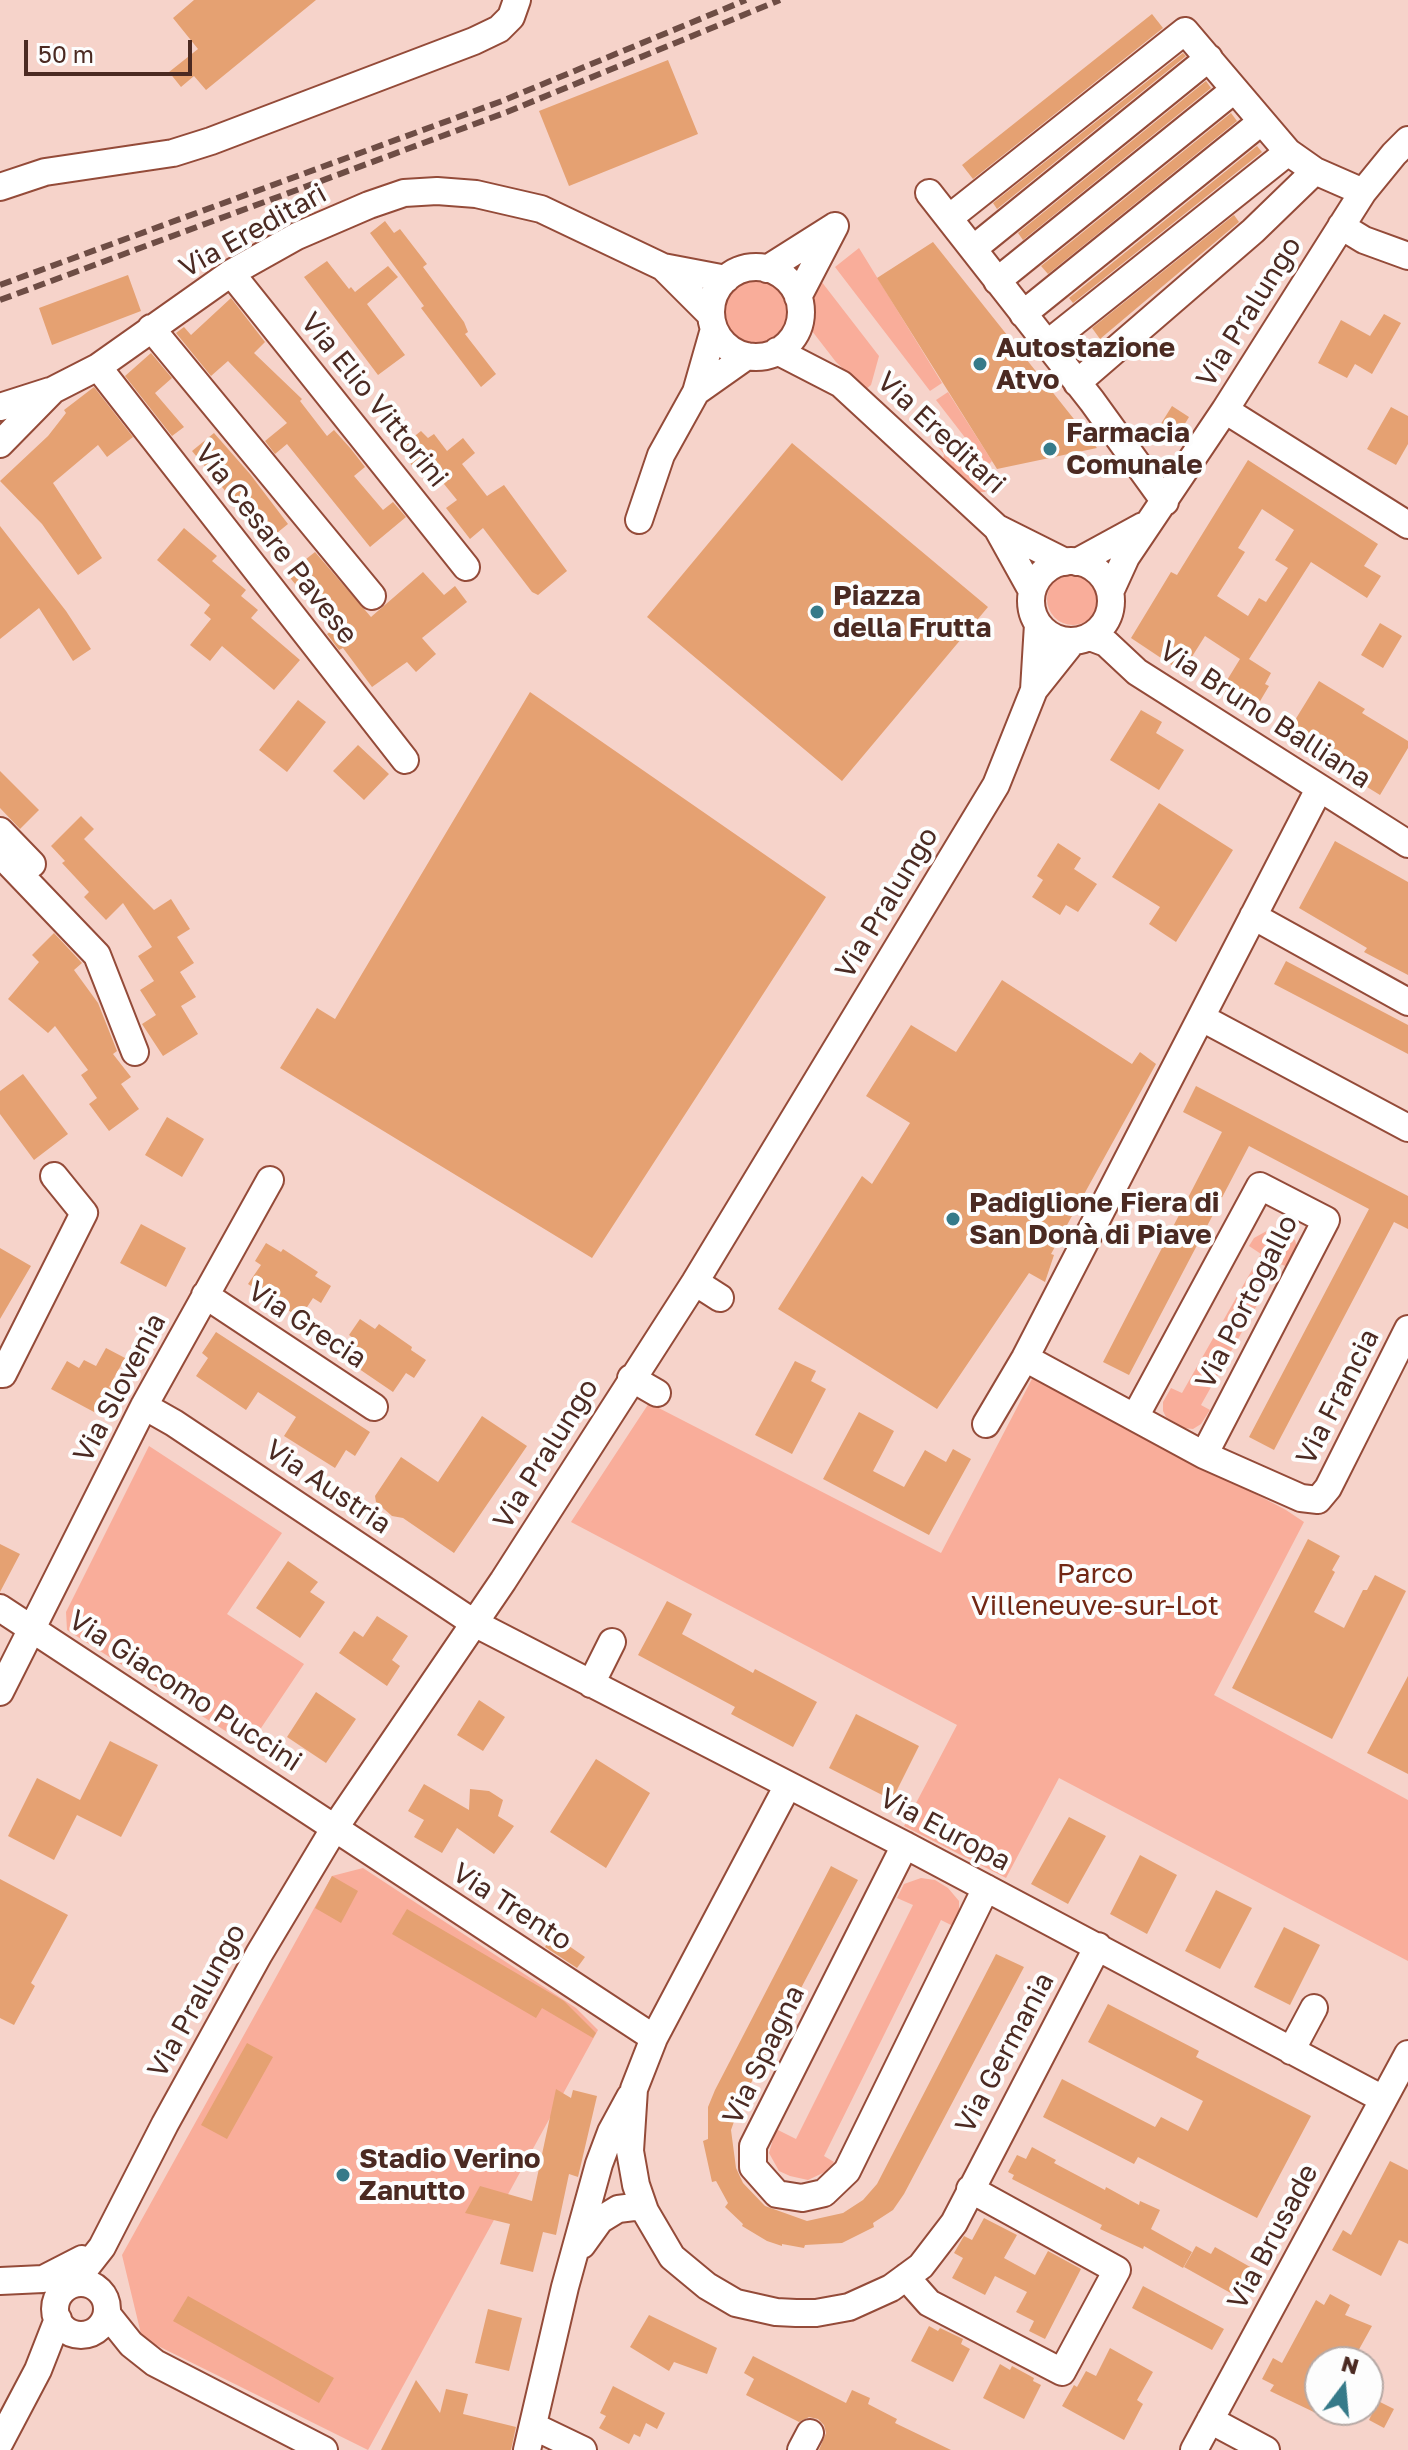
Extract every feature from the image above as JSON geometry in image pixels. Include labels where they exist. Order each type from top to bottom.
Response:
[{"type":"street","points":[[0,187],[45,172],[173,153],[211,141],[474,41],[499,29],[511,17],[517,0]]},
{"type":"street","points":[[949,218],[1185,31],[1288,152],[1315,171],[1363,192]]},
{"type":"street","points":[[973,249],[1209,58]]},
{"type":"street","points":[[997,281],[1234,90]]},
{"type":"street","points":[[1023,314],[1261,122]]},
{"type":"street","name":"Via Pralungo","points":[[1034,690],[1081,639],[1101,628],[1109,616],[1110,592],[1126,557],[1225,410],[1363,192],[1408,140]]},
{"type":"street","points":[[1047,344],[1288,152]]},
{"type":"street","points":[[1077,383],[1253,231],[1315,171]]},
{"type":"street","name":"Via Ereditari","points":[[0,444],[53,390],[98,367],[231,273],[297,236],[404,193],[437,191],[476,194],[541,209],[663,267],[726,279],[749,268],[767,269],[835,226],[798,297]]},
{"type":"street","points":[[929,193],[1077,383],[1157,512]]},
{"type":"street","points":[[1341,226],[1364,240],[1408,256]]},
{"type":"street","name":"Via Ereditari","points":[[663,267],[713,322],[725,345],[747,356]]},
{"type":"street","points":[[696,392],[747,356],[777,351],[789,342],[799,324],[798,297],[788,281],[767,269]]},
{"type":"street","name":"Via Elio Vittorini","points":[[231,273],[466,567]]},
{"type":"street","points":[[639,520],[661,455],[696,392],[713,322],[713,297],[726,279]]},
{"type":"street","name":"Via Ereditari","points":[[799,324],[841,384],[997,528],[1071,562]]},
{"type":"street","points":[[151,328],[372,596]]},
{"type":"street","name":"Via Ereditari","points":[[777,351],[841,384]]},
{"type":"street","name":"Via Cesare Pavese","points":[[98,367],[405,760]]},
{"type":"street","points":[[0,407],[53,390]]},
{"type":"street","points":[[1225,410],[1408,525]]},
{"type":"street","name":"Via Pralungo","points":[[102,2247],[172,2111],[259,1954],[334,1829],[474,1623],[695,1282],[996,785],[1034,690],[1038,624],[1031,610],[1032,591],[1042,573],[1071,562],[1157,512]]},
{"type":"street","name":"Via Ereditari","points":[[997,528],[1032,591]]},
{"type":"street","points":[[1071,562],[1087,564],[1098,572],[1110,592]]},
{"type":"street","points":[[1038,624],[1051,636],[1081,639]]},
{"type":"street","name":"Via Bruno Balliana","points":[[1081,639],[1106,643],[1137,672],[1408,844]]},
{"type":"street","points":[[986,1424],[1025,1358],[1319,789]]},
{"type":"street","points":[[0,831],[60,893]]},
{"type":"street","points":[[0,857],[97,955],[135,1052]]},
{"type":"street","points":[[1253,916],[1408,1002]]},
{"type":"street","points":[[1202,1018],[1408,1128]]},
{"type":"street","points":[[0,1374],[3,1374],[84,1213],[54,1176]]},
{"type":"street","name":"Via Slovenia","points":[[0,1692],[144,1406],[270,1180]]},
{"type":"street","name":"Via Portogallo","points":[[1135,1417],[1260,1186],[1326,1220],[1204,1455]]},
{"type":"street","points":[[695,1282],[720,1298]]},
{"type":"street","name":"Via Grecia","points":[[205,1295],[374,1407]]},
{"type":"street","name":"Via Francia","points":[[1025,1358],[1204,1455],[1301,1498],[1318,1500],[1328,1488],[1408,1329]]},
{"type":"street","points":[[631,1378],[657,1393]]},
{"type":"street","name":"Via Austria","points":[[144,1406],[474,1623]]},
{"type":"street","name":"Via Giacomo Puccini","points":[[0,1608],[334,1829]]},
{"type":"street","name":"Via Europa","points":[[474,1623],[1098,1946],[1383,2099]]},
{"type":"street","points":[[591,1684],[612,1642]]},
{"type":"street","points":[[583,2450],[530,2438],[599,2164],[654,2038],[788,1785]]},
{"type":"street","name":"Via Trento","points":[[334,1829],[654,2038]]},
{"type":"street","name":"Via Spagna","points":[[905,1845],[753,2146],[753,2167],[777,2194],[802,2198],[824,2193],[847,2171],[986,1888]]},
{"type":"street","name":"Via Germania","points":[[642,2206],[672,2257],[707,2286],[736,2303],[754,2308],[806,2313],[849,2307],[891,2288],[921,2266],[944,2238],[1098,1946]]},
{"type":"street","points":[[1291,2051],[1314,2008]]},
{"type":"street","name":"Via Brusade","points":[[1194,2450],[1408,2054]]},
{"type":"street","points":[[573,2258],[600,2220],[618,2209],[642,2206],[630,2151],[634,2089]]},
{"type":"street","points":[[906,2277],[929,2303],[1062,2372],[1117,2270],[970,2189]]},
{"type":"street","points":[[0,2282],[43,2279],[102,2247]]},
{"type":"street","points":[[0,2282],[67,2309],[87,2334],[98,2328],[104,2303],[102,2247]]},
{"type":"street","points":[[0,2442],[102,2247]]},
{"type":"street","points":[[67,2309],[89,2285],[131,2344],[155,2363],[324,2450]]},
{"type":"street","points":[[1210,2420],[1266,2450]]},
{"type":"green space","points":[[859,248],[942,383],[930,391],[835,267]]},
{"type":"green space","points":[[750,278],[764,278],[776,283],[785,292],[790,311],[788,324],[781,335],[764,344],[750,344],[738,339],[729,330],[724,318],[724,304],[729,292],[738,283]]},
{"type":"green space","points":[[821,281],[879,356],[871,385],[865,390],[836,362],[812,331],[813,297]]},
{"type":"green space","points":[[948,392],[992,461],[987,466],[936,400]]},
{"type":"green space","points":[[939,433],[986,492],[975,492],[942,466],[944,454],[938,447]]},
{"type":"green space","points":[[1073,573],[1091,581],[1099,599],[1091,617],[1073,625],[1055,617],[1047,599],[1055,581]]},
{"type":"green space","points":[[1272,1228],[1295,1240],[1297,1248],[1291,1268],[1280,1264],[1201,1405],[1210,1410],[1201,1424],[1193,1429],[1184,1428],[1166,1417],[1163,1402],[1171,1388],[1182,1393],[1261,1254],[1249,1246],[1254,1238]]},
{"type":"green space","name":"Parco Villeneuve-sur-Lot","points":[[1033,1377],[1304,1522],[1214,1695],[1408,1800],[1408,1961],[1059,1778],[1006,1878],[904,1826],[957,1725],[571,1522],[649,1403],[941,1553]]},
{"type":"green space","points":[[149,1446],[282,1533],[227,1614],[304,1664],[249,1746],[67,1630],[66,1612]]},
{"type":"green space","name":"Stadio Verino Zanutto","points":[[363,1868],[576,2008],[598,2030],[368,2450],[142,2338],[122,2255],[332,1876]]},
{"type":"green space","points":[[921,1878],[935,1880],[948,1888],[959,1901],[959,1913],[953,1926],[941,1920],[824,2156],[834,2162],[827,2171],[808,2180],[779,2171],[769,2153],[776,2129],[796,2139],[913,1905],[897,1898],[904,1884]]},
{"type":"building","points":[[194,0],[316,0],[206,90],[194,76],[181,87],[169,72],[198,49],[173,18]]},
{"type":"building","points":[[1152,14],[1163,28],[973,179],[962,165]]},
{"type":"building","points":[[1183,53],[1186,56],[997,209],[993,203]]},
{"type":"building","points":[[668,60],[698,134],[569,186],[539,111]]},
{"type":"building","points":[[1206,81],[1211,88],[1023,240],[1018,233]]},
{"type":"building","points":[[1231,113],[1237,121],[1048,274],[1041,266]]},
{"type":"building","points":[[1257,146],[1262,152],[1073,303],[1069,298]]},
{"type":"building","points":[[1234,215],[1239,222],[1100,339],[1092,328]]},
{"type":"building","points":[[385,221],[394,233],[400,229],[427,264],[423,267],[464,322],[468,332],[465,334],[496,374],[481,387],[421,308],[424,306],[370,233]]},
{"type":"building","name":"Autostazione Atvo","points":[[933,242],[1097,448],[997,469],[877,278]]},
{"type":"building","points":[[327,261],[349,289],[351,287],[355,292],[388,266],[398,277],[367,304],[405,355],[378,375],[304,277]]},
{"type":"building","points":[[128,275],[141,311],[52,345],[39,308]]},
{"type":"building","points":[[231,298],[265,342],[254,353],[302,399],[300,401],[327,436],[334,430],[351,449],[365,467],[354,476],[383,510],[393,502],[406,517],[370,547],[287,444],[275,454],[265,441],[287,423],[228,361],[211,376],[176,333],[184,327],[191,335]]},
{"type":"building","points":[[1384,314],[1401,323],[1372,374],[1355,364],[1347,378],[1318,363],[1341,320],[1370,336]]},
{"type":"building","points":[[151,353],[172,378],[155,393],[184,427],[172,436],[125,376]]},
{"type":"building","points":[[94,387],[133,437],[107,457],[98,445],[53,483],[102,558],[78,575],[42,524],[0,481],[48,436],[66,413],[64,410]]},
{"type":"building","points":[[1172,406],[1189,417],[1175,440],[1157,430]]},
{"type":"building","points":[[1391,407],[1408,416],[1408,444],[1396,465],[1367,449]]},
{"type":"building","points":[[421,431],[428,438],[434,434],[447,451],[463,438],[475,453],[462,464],[487,496],[504,485],[567,571],[538,595],[532,592],[483,528],[470,539],[446,508],[457,500],[431,468],[421,476],[410,463],[414,460],[402,446]]},
{"type":"building","points":[[214,433],[288,524],[267,541],[192,451]]},
{"type":"building","name":"Piazza della Frutta","points":[[792,443],[988,607],[842,781],[647,617]]},
{"type":"building","points":[[1248,460],[1378,544],[1364,566],[1381,576],[1367,598],[1311,562],[1249,659],[1271,673],[1265,684],[1269,686],[1253,713],[1221,690],[1240,659],[1205,636],[1188,663],[1179,658],[1173,666],[1131,638],[1171,572],[1177,575]],"holes":[[[1262,509],[1294,530],[1275,560],[1288,568],[1266,602],[1259,598],[1248,616],[1217,596],[1245,552],[1238,548]]]},
{"type":"building","points":[[0,526],[66,611],[91,649],[73,661],[39,608],[0,639]]},
{"type":"building","points":[[184,528],[217,556],[212,561],[246,590],[241,596],[258,610],[251,618],[300,660],[274,690],[222,646],[210,661],[190,645],[211,619],[204,613],[210,605],[157,560]]},
{"type":"building","points":[[315,552],[371,617],[423,572],[444,595],[455,586],[467,602],[422,638],[436,654],[416,672],[407,662],[372,687],[343,648],[339,650],[327,634],[338,627],[314,596],[308,600],[287,574]]},
{"type":"building","points":[[1380,623],[1402,636],[1383,668],[1361,655]]},
{"type":"building","points":[[1319,681],[1365,709],[1362,713],[1408,741],[1408,748],[1380,795],[1346,774],[1353,763],[1292,725]]},
{"type":"building","points":[[530,692],[826,897],[592,1258],[280,1068],[317,1008],[335,1019]]},
{"type":"building","points":[[298,700],[326,722],[287,772],[259,750]]},
{"type":"building","points":[[1141,710],[1162,722],[1156,733],[1184,750],[1159,790],[1110,760]]},
{"type":"building","points":[[358,745],[389,774],[364,800],[333,771]]},
{"type":"building","points":[[0,771],[39,810],[20,829],[0,808]]},
{"type":"building","points":[[1159,803],[1233,850],[1176,942],[1149,924],[1160,907],[1112,877]]},
{"type":"building","points":[[81,816],[94,829],[84,839],[154,910],[171,899],[190,929],[177,937],[194,963],[180,972],[196,997],[181,1006],[198,1034],[163,1056],[142,1024],[156,1015],[140,990],[154,981],[138,956],[152,947],[123,903],[106,920],[84,897],[89,892],[51,846]]},
{"type":"building","points":[[1335,841],[1408,882],[1408,975],[1364,952],[1367,948],[1299,908]]},
{"type":"building","points":[[1058,843],[1081,858],[1074,869],[1097,884],[1078,912],[1066,905],[1060,915],[1032,897],[1043,880],[1037,876]]},
{"type":"building","points":[[54,933],[82,963],[74,970],[98,1003],[117,1051],[113,1054],[131,1077],[121,1084],[139,1109],[109,1131],[89,1104],[97,1098],[81,1075],[88,1070],[55,1026],[48,1033],[8,999],[39,962],[32,955]]},
{"type":"building","points":[[1286,961],[1408,1025],[1408,1054],[1274,984]]},
{"type":"building","name":"Padiglione Fiera di San Donà di Piave","points":[[1002,980],[1132,1064],[1140,1052],[1156,1064],[1051,1254],[1054,1255],[1045,1282],[1029,1273],[937,1409],[778,1309],[862,1176],[872,1184],[910,1123],[866,1096],[911,1025],[956,1052]]},
{"type":"building","points":[[23,1074],[68,1134],[34,1160],[0,1114],[0,1091]]},
{"type":"building","points":[[1196,1086],[1408,1196],[1408,1229],[1394,1222],[1274,1450],[1249,1437],[1369,1209],[1249,1146],[1129,1375],[1103,1362],[1222,1132],[1183,1112]]},
{"type":"building","points":[[167,1117],[204,1139],[182,1177],[145,1155]]},
{"type":"building","points":[[141,1224],[186,1248],[166,1287],[120,1263]]},
{"type":"building","points":[[266,1243],[281,1252],[283,1249],[318,1272],[315,1276],[331,1286],[321,1303],[313,1298],[300,1318],[248,1284],[261,1265],[255,1261]]},
{"type":"building","points":[[0,1248],[31,1266],[0,1319]]},
{"type":"building","points":[[360,1319],[375,1329],[379,1324],[426,1360],[414,1378],[406,1373],[393,1392],[343,1358],[356,1340],[349,1335]]},
{"type":"building","points":[[216,1332],[370,1432],[355,1456],[346,1450],[335,1468],[284,1436],[296,1417],[258,1392],[246,1410],[196,1376],[208,1358],[202,1353]]},
{"type":"building","points":[[106,1348],[125,1358],[109,1387],[113,1390],[102,1408],[97,1406],[94,1412],[51,1389],[67,1361],[79,1368],[84,1360],[96,1366]]},
{"type":"building","points":[[795,1361],[816,1371],[811,1381],[826,1389],[792,1454],[755,1435]]},
{"type":"building","points":[[859,1412],[894,1431],[873,1471],[904,1487],[925,1450],[946,1462],[953,1449],[971,1459],[929,1535],[823,1479]]},
{"type":"building","points":[[482,1416],[527,1446],[454,1553],[403,1518],[392,1516],[376,1502],[375,1496],[401,1457],[438,1482]]},
{"type":"building","points":[[1308,1539],[1340,1556],[1314,1612],[1344,1628],[1363,1590],[1367,1590],[1375,1575],[1406,1591],[1332,1739],[1232,1688]]},
{"type":"building","points":[[0,1544],[20,1554],[0,1592]]},
{"type":"building","points":[[288,1561],[318,1582],[310,1592],[325,1602],[300,1638],[256,1608]]},
{"type":"building","points":[[667,1601],[692,1614],[682,1634],[753,1673],[755,1669],[817,1702],[793,1747],[731,1714],[735,1707],[638,1655]]},
{"type":"building","points":[[377,1616],[408,1636],[392,1660],[400,1666],[387,1686],[339,1653],[354,1631],[363,1637]]},
{"type":"building","points":[[1408,1676],[1408,1774],[1367,1753]]},
{"type":"building","points":[[316,1692],[356,1719],[326,1763],[287,1737]]},
{"type":"building","points":[[479,1700],[505,1717],[483,1751],[457,1735]]},
{"type":"building","points":[[856,1714],[919,1746],[892,1800],[829,1768]]},
{"type":"building","points":[[110,1741],[158,1765],[121,1837],[77,1815],[54,1860],[8,1836],[37,1778],[80,1800]]},
{"type":"building","points":[[596,1759],[650,1793],[606,1868],[550,1832]]},
{"type":"building","points":[[424,1784],[469,1810],[470,1789],[489,1791],[503,1800],[498,1816],[514,1826],[494,1854],[457,1828],[442,1853],[414,1837],[424,1820],[408,1811]]},
{"type":"building","points":[[1069,1817],[1106,1836],[1068,1904],[1031,1884]]},
{"type":"building","points":[[1140,1855],[1177,1875],[1147,1934],[1110,1914]]},
{"type":"building","points":[[831,1866],[858,1880],[741,2102],[731,2130],[736,2168],[743,2183],[765,2206],[807,2221],[843,2213],[863,2200],[877,2184],[996,1954],[1024,1967],[893,2210],[873,2223],[874,2227],[842,2243],[805,2245],[804,2248],[782,2246],[742,2226],[725,2207],[728,2203],[716,2181],[712,2182],[703,2141],[708,2139],[708,2107],[715,2090]]},
{"type":"building","points":[[332,1876],[358,1891],[341,1923],[315,1908]]},
{"type":"building","points":[[0,1879],[68,1915],[31,1983],[35,1986],[14,2025],[0,2018]]},
{"type":"building","points":[[1216,1890],[1252,1908],[1220,1969],[1185,1951]]},
{"type":"building","points":[[407,1909],[564,2001],[596,2033],[593,2038],[542,2008],[536,2018],[392,1934]]},
{"type":"building","points":[[1284,1927],[1320,1945],[1290,2005],[1254,1987]]},
{"type":"building","points":[[553,1935],[585,1957],[577,1968],[545,1947]]},
{"type":"building","points":[[1108,2004],[1199,2051],[1196,2057],[1311,2116],[1257,2218],[1138,2157],[1134,2164],[1043,2117],[1062,2079],[1155,2127],[1161,2117],[1188,2131],[1203,2101],[1088,2042]]},
{"type":"building","points":[[247,2043],[273,2057],[227,2139],[201,2125]]},
{"type":"building","points":[[556,2089],[571,2098],[573,2090],[597,2096],[578,2177],[569,2174],[556,2235],[543,2232],[533,2272],[500,2264],[510,2224],[465,2213],[480,2186],[532,2201]]},
{"type":"building","points":[[1032,2147],[1056,2160],[1054,2163],[1105,2190],[1106,2187],[1139,2205],[1140,2201],[1160,2210],[1151,2229],[1192,2252],[1183,2268],[1144,2246],[1143,2249],[1100,2229],[1102,2225],[1012,2179],[1014,2175],[1008,2172],[1017,2155],[1026,2159]]},
{"type":"building","points":[[1390,2161],[1408,2170],[1408,2244],[1399,2240],[1381,2276],[1332,2250],[1343,2230],[1351,2235]]},
{"type":"building","points":[[984,2218],[1017,2235],[1004,2258],[1035,2275],[1048,2251],[1081,2269],[1045,2339],[1029,2331],[1034,2321],[1016,2312],[1027,2292],[995,2276],[985,2295],[952,2278],[963,2258],[954,2253],[964,2236],[972,2240]]},
{"type":"building","points":[[1196,2246],[1211,2254],[1215,2247],[1252,2268],[1236,2296],[1184,2267]]},
{"type":"building","points":[[1143,2286],[1224,2329],[1212,2350],[1132,2308]]},
{"type":"building","points":[[1330,2294],[1350,2305],[1345,2315],[1372,2326],[1361,2346],[1304,2346],[1304,2407],[1270,2391],[1274,2385],[1262,2379],[1273,2358],[1282,2363],[1316,2300],[1324,2305]]},
{"type":"building","points":[[188,2296],[334,2378],[319,2403],[173,2321]]},
{"type":"building","points":[[488,2309],[522,2318],[509,2371],[475,2363]]},
{"type":"building","points":[[649,2315],[717,2348],[707,2374],[674,2362],[669,2371],[630,2347]]},
{"type":"building","points":[[929,2326],[963,2339],[961,2344],[970,2349],[953,2382],[911,2361]]},
{"type":"building","points":[[1110,2348],[1153,2372],[1137,2400],[1143,2404],[1124,2440],[1062,2406],[1086,2371],[1096,2376]]},
{"type":"building","points":[[753,2356],[846,2403],[852,2390],[870,2398],[868,2404],[897,2419],[895,2423],[951,2450],[819,2450],[826,2433],[818,2419],[809,2417],[799,2422],[746,2395],[754,2379],[744,2373]]},
{"type":"building","points":[[1000,2364],[1010,2370],[1012,2366],[1041,2385],[1024,2419],[983,2398]]},
{"type":"building","points":[[416,2380],[440,2413],[446,2389],[468,2394],[463,2414],[516,2427],[511,2450],[381,2450]]},
{"type":"building","points":[[613,2386],[665,2413],[657,2429],[646,2423],[640,2437],[634,2434],[629,2444],[599,2428],[606,2416],[600,2413]]},
{"type":"building","points":[[1384,2404],[1394,2409],[1384,2428],[1380,2426],[1384,2426]]},
{"type":"railway","points":[[0,285],[502,101],[746,0]]},
{"type":"railway","points":[[0,300],[507,112],[780,0]]},
{"type":"place","name":"Autostazione Atvo","points":[[980,364]]},
{"type":"place","name":"Farmacia Comunale","points":[[1050,449]]},
{"type":"place","name":"Piazza della Frutta","points":[[817,612]]},
{"type":"place","name":"Padiglione Fiera di San Donà di Piave","points":[[953,1219]]},
{"type":"place","name":"Stadio Verino Zanutto","points":[[343,2175]]}]
